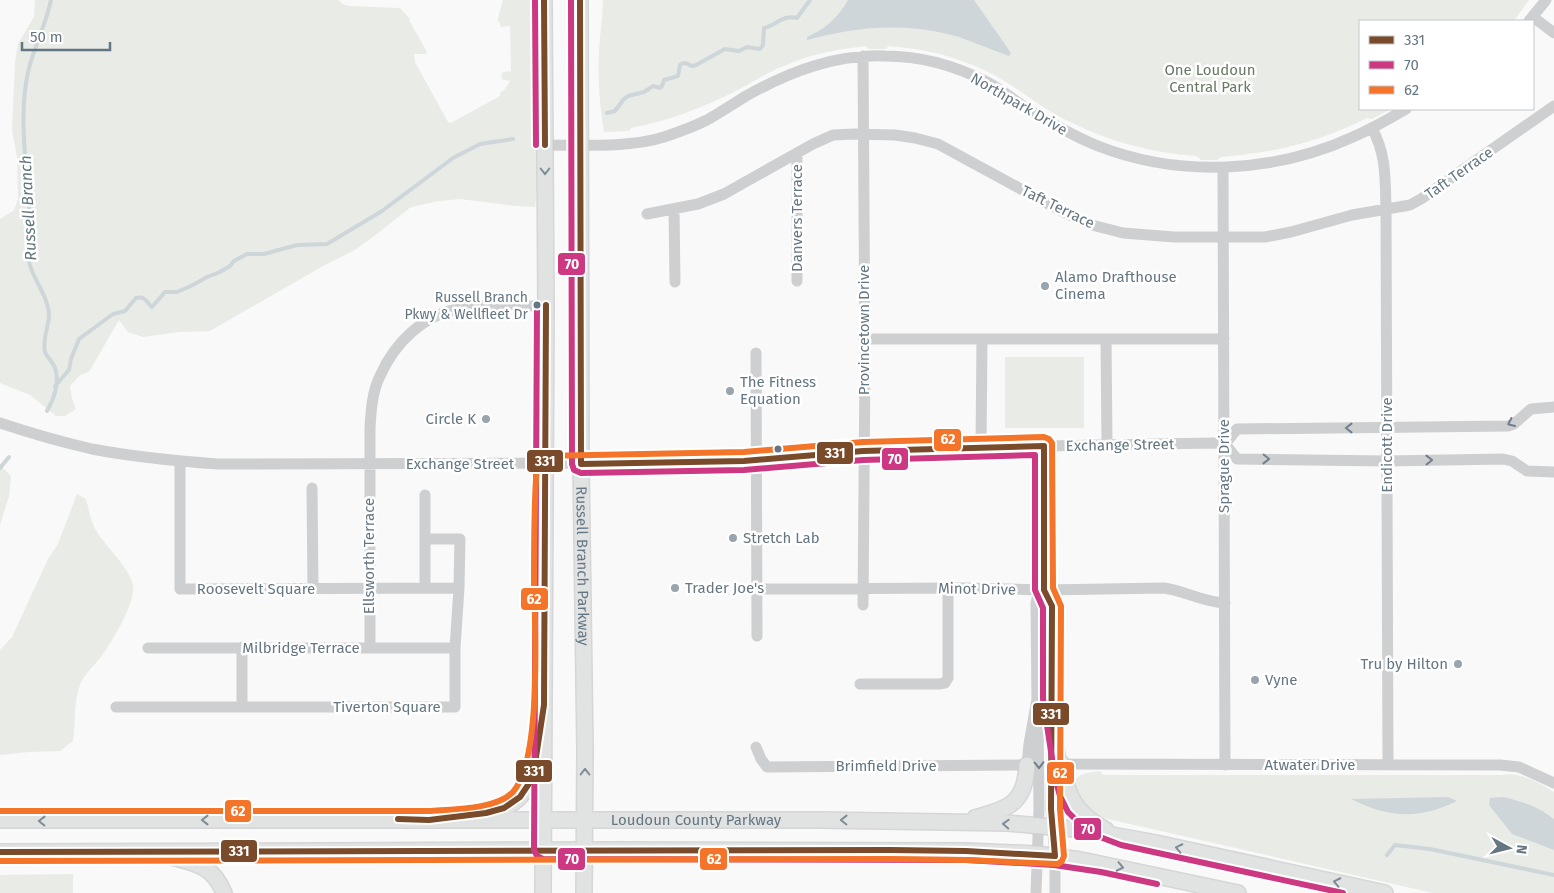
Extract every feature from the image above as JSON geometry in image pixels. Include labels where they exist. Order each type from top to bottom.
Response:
[{"type":"main road","points":[[542,893],[544,821],[546,306],[544,0]]},
{"type":"main road","name":"Russell Branch Parkway","points":[[580,0],[580,464],[584,610],[584,893]]},
{"type":"main road","points":[[428,820],[497,810],[520,797],[530,782],[534,770],[544,705]]},
{"type":"main road","points":[[959,822],[1011,805],[1024,787],[1027,764]]},
{"type":"main road","points":[[1062,764],[1068,793],[1075,807],[1086,818],[1104,829],[1124,837]]},
{"type":"main road","name":"Loudoun County Parkway","points":[[0,820],[821,820],[959,822],[1046,826],[1124,837],[1385,893]]},
{"type":"main road","name":"Loudoun County Parkway","points":[[0,852],[899,850],[1038,854],[1103,863],[1238,893]]},
{"type":"main road","points":[[149,852],[198,864],[216,876],[224,893]]},
{"type":"street","points":[[1531,19],[1546,0]]},
{"type":"street","points":[[1534,21],[1554,33]]},
{"type":"street","name":"Northpark Drive","points":[[545,146],[633,142],[662,138],[708,120],[747,96],[806,68],[821,63],[863,56],[913,58],[948,66],[988,82],[1036,115],[1070,134],[1118,153],[1169,164],[1223,168],[1301,156],[1324,149],[1372,128],[1404,110]]},
{"type":"street","name":"Provincetown Drive","points":[[863,56],[863,604]]},
{"type":"street","name":"Taft Terrace","points":[[647,214],[698,204],[724,194],[813,144],[833,135],[864,134],[915,138],[938,144],[1058,209],[1092,225],[1123,233],[1156,236],[1265,237],[1352,216],[1410,205],[1554,106]]},
{"type":"street","name":"Endicott Drive","points":[[1372,128],[1384,156],[1386,210],[1388,765]]},
{"type":"street","name":"Danvers Terrace","points":[[797,154],[797,282]]},
{"type":"street","name":"Sprague Drive","points":[[1223,168],[1225,765]]},
{"type":"street","points":[[674,209],[675,282]]},
{"type":"street","name":"Ellsworth Terrace","points":[[370,648],[370,428],[372,407],[380,376],[392,354],[414,329],[430,318],[460,308],[546,306]]},
{"type":"street","points":[[864,339],[1224,339]]},
{"type":"street","points":[[981,447],[982,339]]},
{"type":"street","points":[[1106,339],[1107,445]]},
{"type":"street","points":[[756,353],[757,636]]},
{"type":"street","points":[[1554,407],[1530,409],[1514,424],[1508,426],[1237,429],[1225,444],[1237,459],[1502,459],[1512,461],[1527,471],[1554,472]]},
{"type":"street","name":"Exchange Street","points":[[0,423],[93,449],[180,461],[246,465],[670,463],[756,460],[863,451],[981,447],[1225,444]]},
{"type":"street","points":[[1036,893],[1038,854],[1051,809],[1052,606],[1044,590],[1044,446]]},
{"type":"street","name":"Roosevelt Square","points":[[180,461],[180,589],[459,588]]},
{"type":"street","points":[[312,488],[313,589]]},
{"type":"street","points":[[425,495],[425,588]]},
{"type":"street","name":"Tiverton Square","points":[[116,707],[455,707],[455,648],[460,539],[425,539]]},
{"type":"street","points":[[860,684],[944,683],[948,678],[948,588]]},
{"type":"street","name":"Minot Drive","points":[[757,589],[948,588],[1044,590],[1164,588],[1178,590],[1210,602],[1225,603]]},
{"type":"street","points":[[1044,590],[1037,599],[1037,699],[1046,826],[1055,856],[1055,893]]},
{"type":"street","name":"Milbridge Terrace","points":[[148,648],[455,648]]},
{"type":"street","points":[[242,648],[242,707]]},
{"type":"street","points":[[1052,698],[1062,764]]},
{"type":"street","points":[[1027,764],[1037,699]]},
{"type":"street","name":"Brimfield Drive","points":[[756,747],[767,767],[1027,764]]},
{"type":"street","name":"Atwater Drive","points":[[1062,764],[1507,766],[1519,767],[1554,783]]},
{"type":"green space","points":[[35,0],[338,0],[349,6],[400,8],[410,19],[427,52],[426,54],[414,54],[415,62],[448,122],[451,123],[500,96],[500,93],[510,81],[502,79],[501,76],[503,72],[511,71],[510,26],[501,27],[498,20],[503,0],[537,0],[538,183],[535,207],[460,199],[411,207],[353,251],[323,266],[210,331],[179,332],[143,337],[128,332],[119,320],[89,372],[80,375],[70,386],[76,409],[65,416],[56,416],[30,395],[0,383],[0,219],[14,210],[18,199],[17,157],[12,130],[15,62],[18,44],[34,17]]},
{"type":"green space","name":"One Loudoun Central Park","points":[[603,0],[1529,0],[1515,20],[1359,20],[1359,110],[1387,111],[1372,119],[1367,118],[1314,140],[1259,153],[1221,157],[1217,160],[1201,160],[1197,156],[1162,152],[1111,139],[1078,126],[1042,107],[1011,85],[982,69],[936,53],[888,46],[886,49],[869,49],[866,46],[856,47],[809,57],[777,69],[736,91],[685,113],[631,128],[629,131],[604,132],[599,74]]},
{"type":"green space","points":[[1005,357],[1084,357],[1084,428],[1005,428]]},
{"type":"green space","points":[[0,465],[11,476],[9,496],[0,525]]},
{"type":"green space","points":[[77,494],[86,499],[95,528],[131,578],[133,592],[131,601],[123,621],[112,640],[80,685],[73,741],[60,751],[0,755],[0,650],[12,637],[48,559],[58,544]]},
{"type":"green space","points":[[1100,771],[1103,775],[1509,774],[1522,776],[1554,792],[1554,819],[1545,812],[1545,845],[1554,850],[1554,893],[1433,893],[1099,817],[1083,807],[1071,788],[1079,777],[1086,773]]},
{"type":"green space","points":[[73,874],[73,893],[0,893],[0,875]]},
{"type":"shaded area","points":[[848,0],[974,0],[1011,53],[1009,56],[959,37],[920,29],[864,29],[807,40],[807,37],[825,27],[835,18]]},
{"type":"shaded area","points":[[1448,797],[1457,801],[1416,814],[1391,813],[1378,810],[1351,799]]},
{"type":"shaded area","points":[[1503,797],[1530,805],[1554,819],[1554,850],[1512,834],[1489,805],[1490,798]]},
{"type":"waterway","name":"Russell Branch","points":[[47,411],[54,396],[57,379],[55,368],[44,347],[49,319],[48,307],[29,261],[30,223],[24,145],[24,105],[29,68],[51,0]]},
{"type":"waterway","points":[[607,113],[615,111],[628,96],[644,92],[653,86],[660,88],[664,80],[678,76],[680,65],[683,63],[692,66],[696,65],[725,49],[739,51],[747,47],[760,49],[763,45],[764,28],[788,17],[797,18],[810,0]]},
{"type":"waterway","points":[[55,386],[69,370],[79,339],[113,314],[125,311],[136,298],[144,299],[152,307],[165,292],[177,292],[191,286],[220,272],[247,254],[264,254],[297,245],[327,244],[382,211],[453,158],[480,144],[513,139]]},
{"type":"waterway","name":"Russell Branch","points":[[0,468],[9,457]]},
{"type":"waterway","points":[[1387,855],[1395,845],[1430,849],[1554,875]]},
{"type":"transit line","name":"70","points":[[535,0],[536,145]]},
{"type":"transit line","name":"331","points":[[544,0],[545,145]]},
{"type":"transit line","name":"70","points":[[571,0],[572,464],[574,470],[581,473],[744,470],[863,460],[1035,455],[1035,590],[1043,608],[1043,699],[1055,778],[1060,796],[1068,812],[1081,825],[1100,837],[1121,845],[1343,893]]},
{"type":"transit line","name":"331","points":[[0,852],[890,850],[966,851],[1055,856],[1051,809],[1052,606],[1044,590],[1044,446],[863,451],[744,461],[581,464],[580,0]]},
{"type":"transit line","name":"70","points":[[537,305],[534,850],[537,856],[543,859],[966,860],[1054,865],[1101,872],[1157,884]]},
{"type":"transit line","name":"331","points":[[398,819],[429,820],[486,813],[504,808],[520,797],[530,782],[534,770],[544,705],[546,305]]},
{"type":"transit line","name":"62","points":[[0,811],[428,811],[473,808],[505,798],[513,792],[522,775],[529,752],[533,723],[535,692],[535,505],[537,462],[542,456],[744,452],[863,442],[1044,437],[1052,443],[1053,588],[1061,606],[1060,809],[1064,856],[1058,864],[890,859],[0,861]]},
{"type":"place","name":"Alamo Drafthouse Cinema","points":[[1045,286]]},
{"type":"place","name":"Russell Branch Pkwy & Wellfleet Dr","points":[[537,305]]},
{"type":"place","name":"The Fitness Equation","points":[[730,391]]},
{"type":"place","name":"Circle K","points":[[486,419]]},
{"type":"place","name":"Stretch Lab","points":[[733,538]]},
{"type":"place","name":"Trader Joe's","points":[[675,588]]},
{"type":"place","name":"Tru by Hilton","points":[[1458,664]]},
{"type":"place","name":"Vyne","points":[[1255,680]]}]
